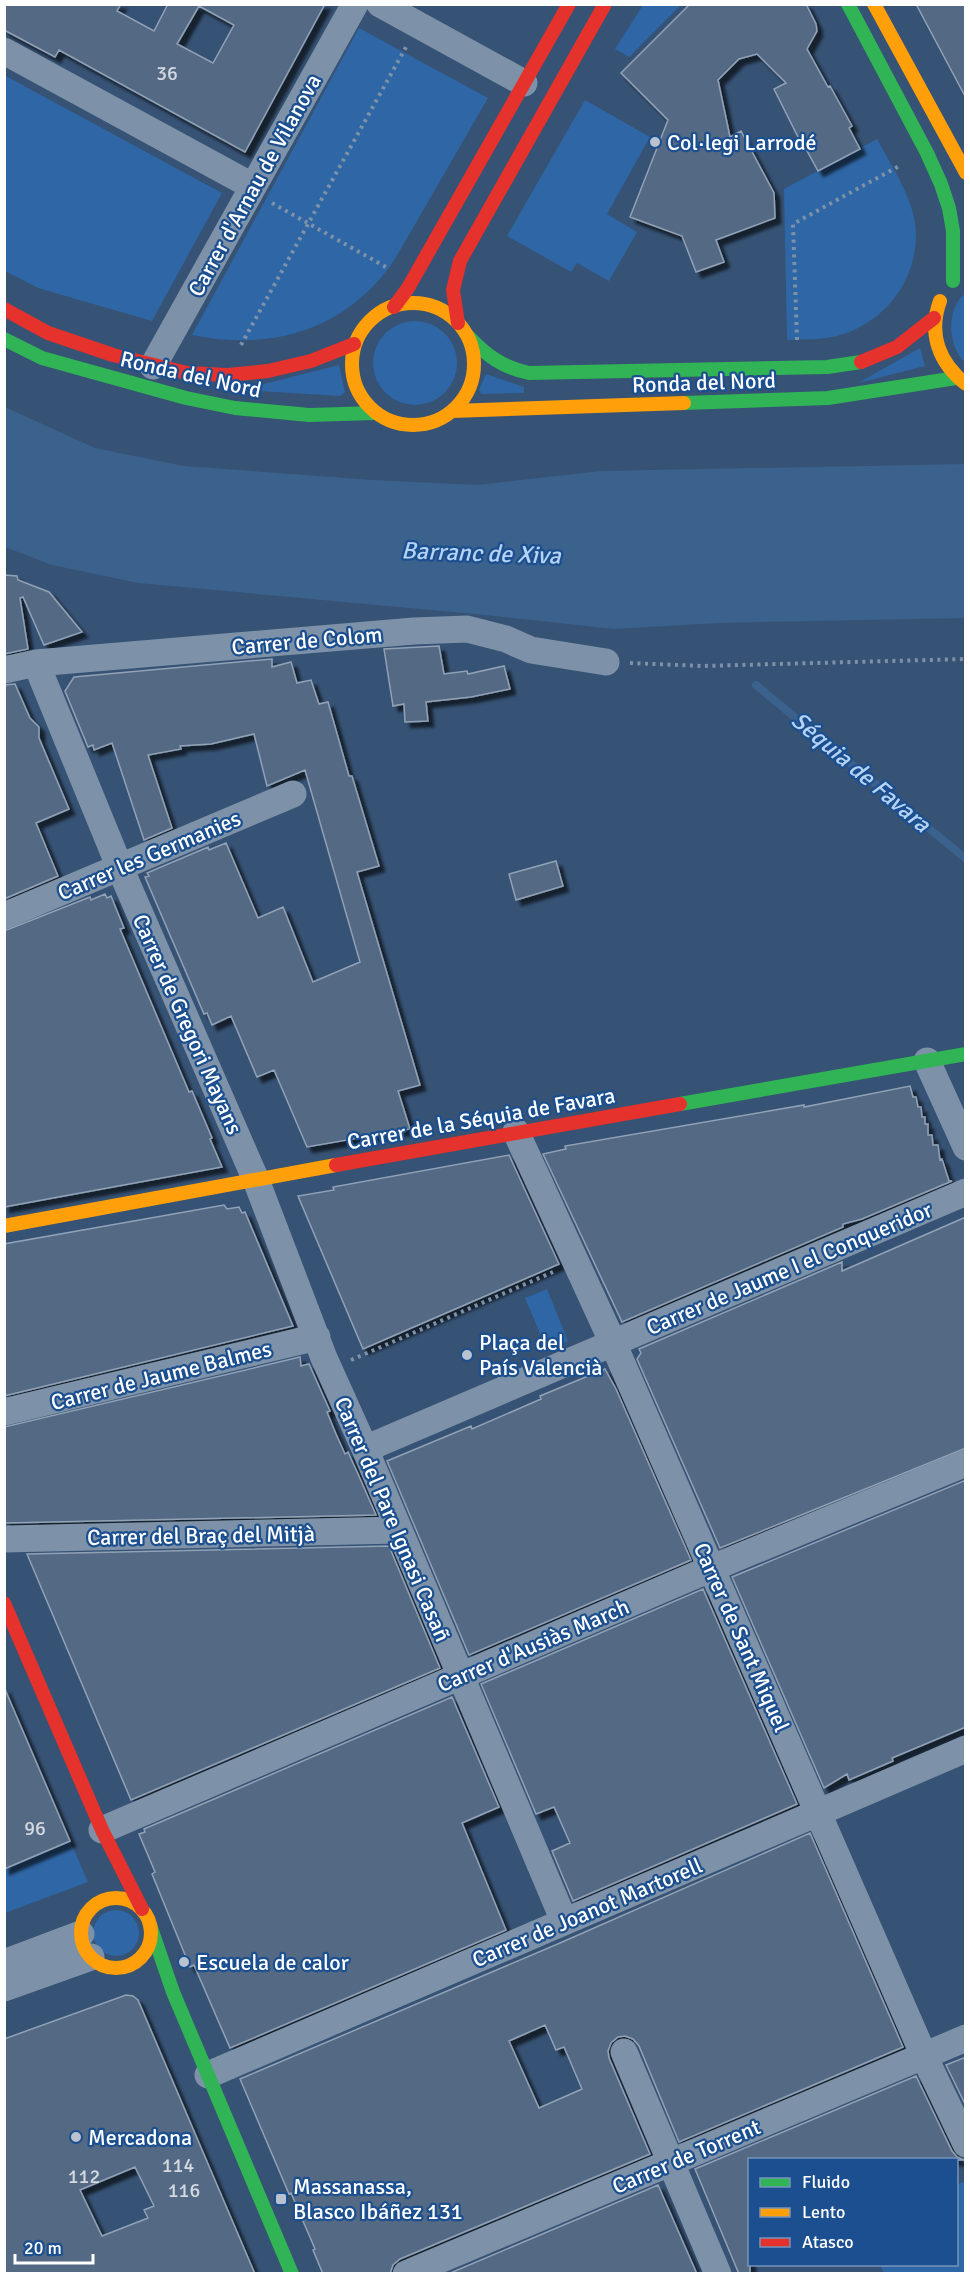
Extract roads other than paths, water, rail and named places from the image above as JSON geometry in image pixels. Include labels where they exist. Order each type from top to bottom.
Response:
[{"type":"street","name":"Carrer d'Arnau de Vilanova","points":[[153,366],[259,193],[354,4]]},
{"type":"street","points":[[380,4],[524,83]]},
{"type":"street","points":[[394,307],[408,288],[569,4]]},
{"type":"street","points":[[458,323],[453,290],[460,261],[605,4]]},
{"type":"street","points":[[848,4],[947,142],[953,281]]},
{"type":"street","points":[[874,4],[947,142],[966,173]]},
{"type":"street","points":[[4,51],[259,193]]},
{"type":"street","points":[[961,381],[943,362],[936,343],[934,318],[943,293],[966,270]]},
{"type":"street","points":[[413,303],[429,305],[445,312],[458,323],[468,336],[473,359],[472,378],[464,397],[452,411],[434,421],[414,425],[393,422],[375,413],[362,398],[354,380],[351,360],[354,344],[366,325],[379,313],[413,303]]},
{"type":"street","name":"Ronda del Nord","points":[[4,309],[48,333],[153,366],[187,373],[228,375],[268,371],[311,361],[354,344]]},
{"type":"street","name":"Ronda del Nord","points":[[468,336],[491,360],[510,369],[529,374],[827,367],[855,365],[875,359],[894,350],[934,318]]},
{"type":"street","name":"Ronda del Nord","points":[[4,339],[42,358],[186,398],[235,408],[309,415],[375,413]]},
{"type":"street","name":"Ronda del Nord","points":[[452,411],[828,398],[871,393],[932,380],[961,381]]},
{"type":"street","name":"Carrer de Colom","points":[[4,670],[36,663],[414,631],[467,629],[506,639],[531,650],[606,662]]},
{"type":"street","name":"Carrer de Gregori Mayans","points":[[36,663],[120,868],[256,1180]]},
{"type":"street","name":"Carrer les Germanies","points":[[4,916],[293,794]]},
{"type":"street","name":"Carrer de la Séquia de Favara","points":[[4,1226],[516,1132],[966,1054]]},
{"type":"street","points":[[927,1061],[966,1147]]},
{"type":"street","name":"Carrer de Sant Miquel","points":[[516,1132],[613,1343],[924,2056],[966,2144]]},
{"type":"street","name":"Carrer del Pare Ignasi Casañ","points":[[256,1180],[321,1348],[564,1921]]},
{"type":"street","name":"Carrer de Jaume I el Conqueridor","points":[[613,1343],[966,1192]]},
{"type":"street","points":[[365,1449],[613,1343]]},
{"type":"street","name":"Carrer de Jaume Balmes","points":[[4,1412],[321,1348]]},
{"type":"street","name":"Carrer d'Ausiàs March","points":[[102,1830],[712,1568],[966,1463]]},
{"type":"street","name":"Carrer del Braç del Mitjà","points":[[4,1539],[398,1530]]},
{"type":"street","points":[[4,1603],[102,1830],[150,1925],[173,1992],[292,2274]]},
{"type":"street","name":"Carrer de Joanot Martorell","points":[[208,2075],[966,1749]]},
{"type":"street","points":[[102,1830],[108,1864],[105,1879],[93,1908],[82,1924],[86,1946],[107,1967],[126,1967],[147,1976],[173,1992]]},
{"type":"street","points":[[93,1908],[102,1901],[112,1898],[133,1902],[142,1909]]},
{"type":"street","points":[[126,1967],[135,1962],[149,1946],[150,1925]]},
{"type":"street","points":[[4,1963],[86,1946]]},
{"type":"street","points":[[4,1988],[86,1946]]},
{"type":"street","name":"Carrer de Torrent","points":[[406,2274],[966,2038]]},
{"type":"street","points":[[624,2052],[718,2274]]},
{"type":"water","name":"Barranc de Xiva","points":[[5,407],[95,448],[184,466],[373,480],[478,485],[601,471],[965,464],[965,618],[718,623],[614,629],[138,583],[52,565],[5,547]]},
{"type":"waterway","name":"Séquia de Favara","points":[[756,685],[966,859]]},
{"type":"place","name":"Col·legi Larrodé","points":[[655,142]]},
{"type":"place","name":"Plaça del País Valencià","points":[[467,1355]]},
{"type":"place","name":"Escuela de calor","points":[[184,1962]]},
{"type":"place","name":"Mercadona","points":[[76,2137]]},
{"type":"place","name":"Massanassa, Blasco Ibáñez 131","points":[[281,2199]]}]
